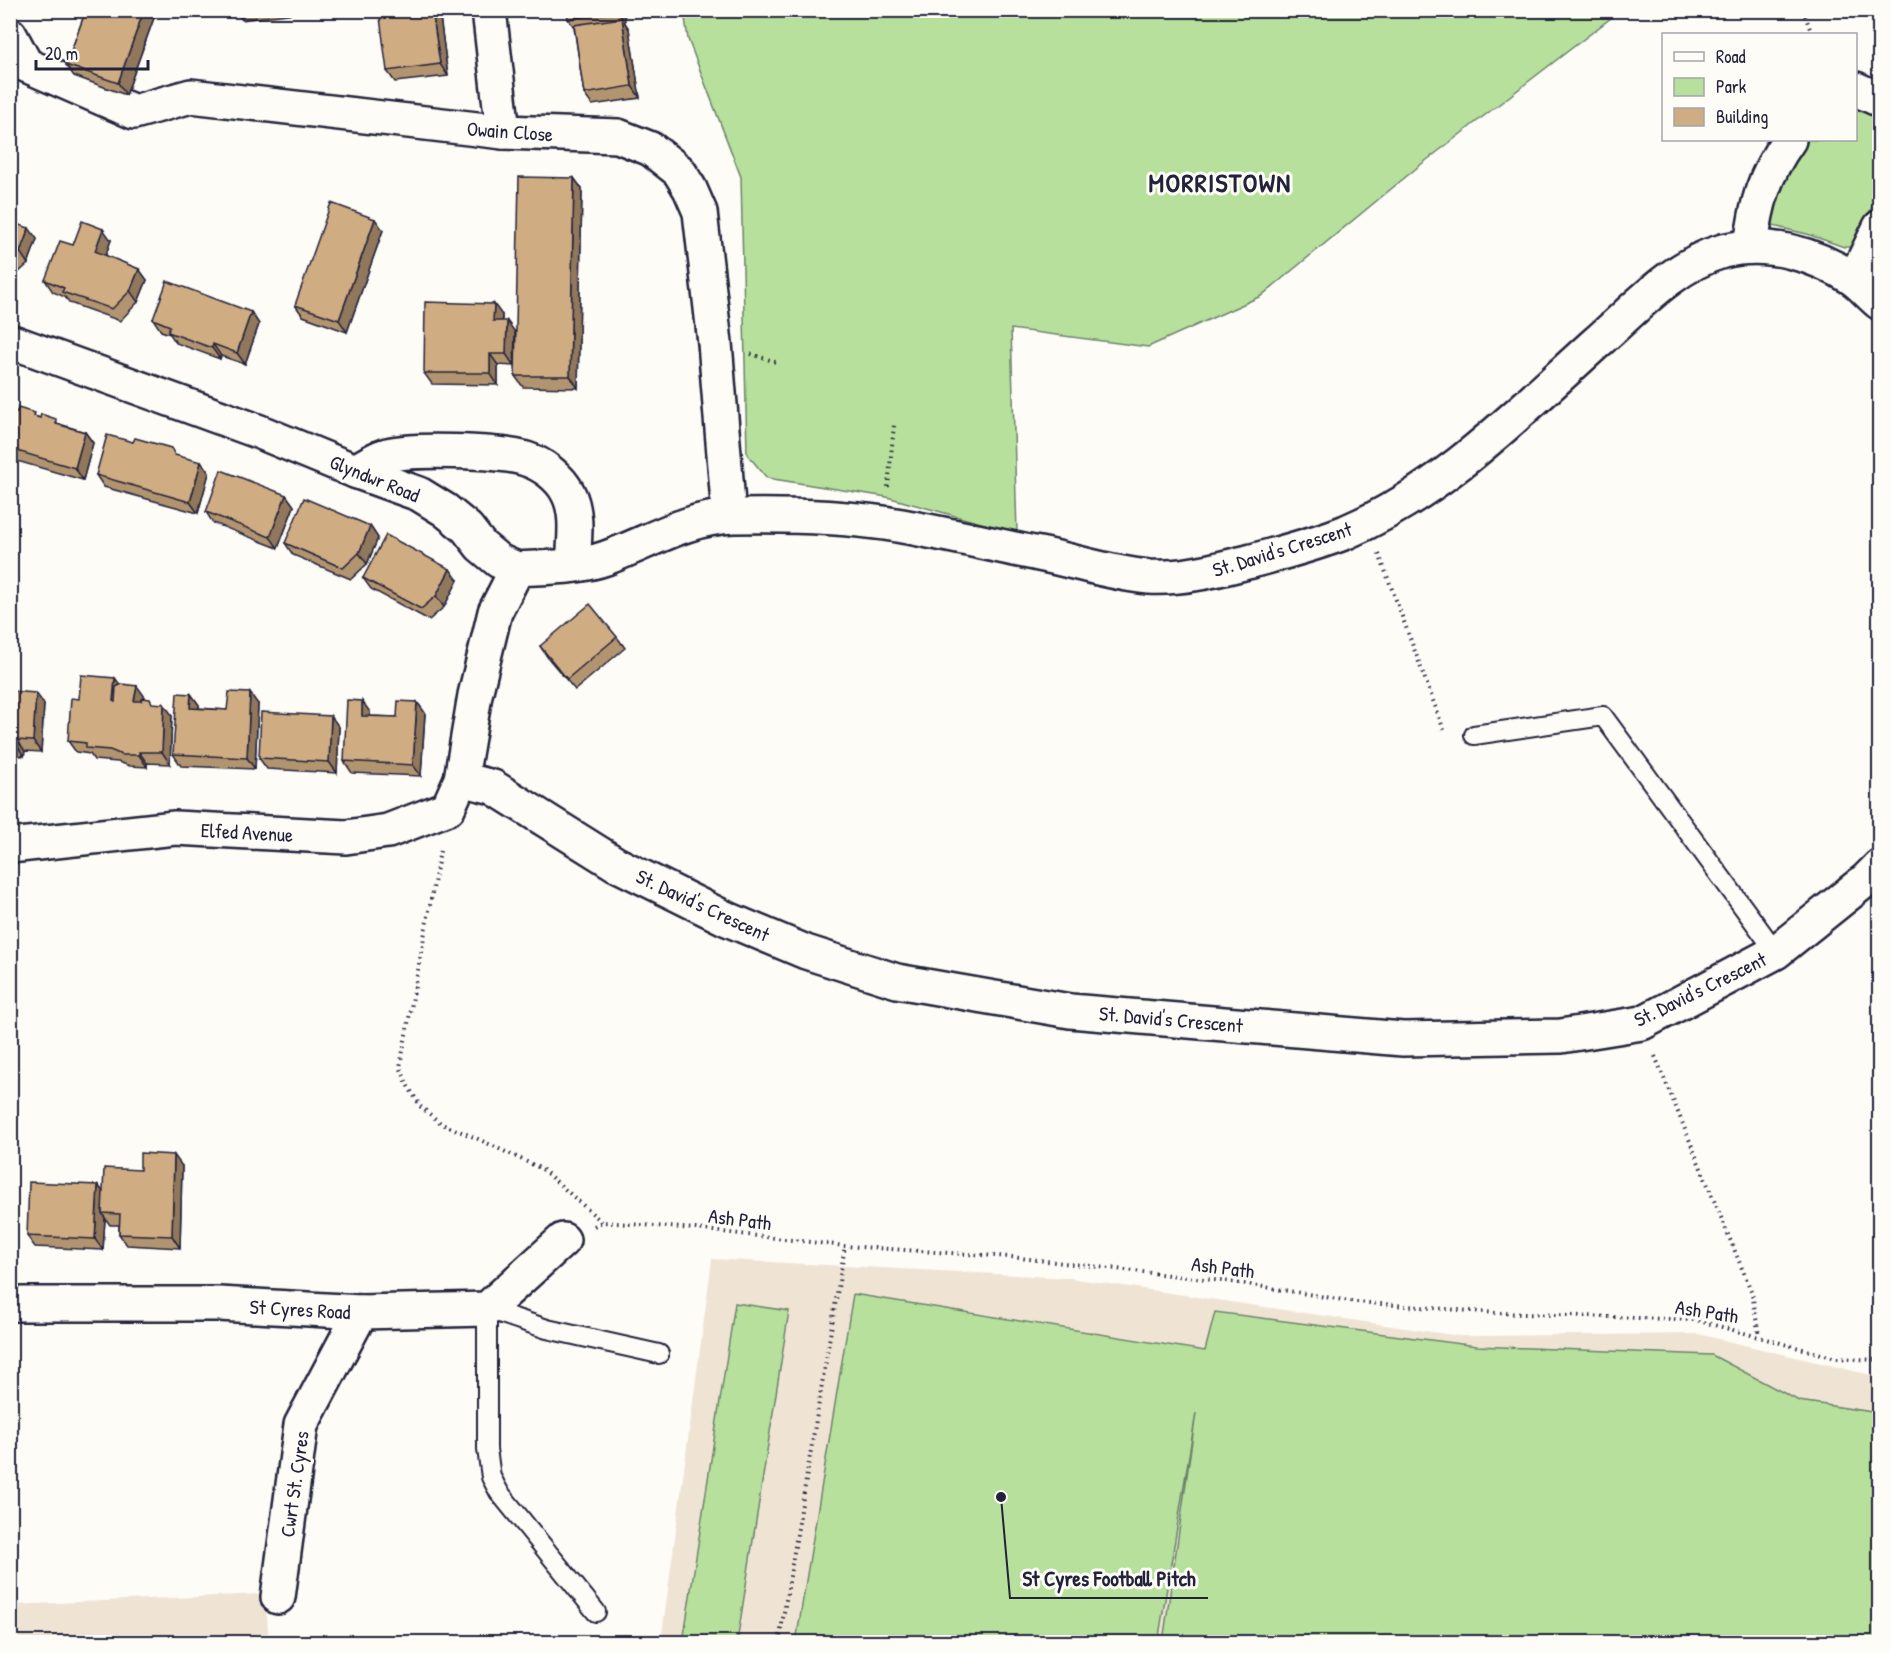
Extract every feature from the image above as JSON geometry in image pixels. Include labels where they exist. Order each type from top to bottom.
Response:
[{"type":"street","points":[[489,10],[504,132]]},
{"type":"street","name":"Owain Close","points":[[10,35],[26,65],[134,112],[191,96],[504,132],[618,136],[651,149],[679,171],[700,212],[712,310],[729,516]]},
{"type":"street","points":[[1857,89],[1880,100]]},
{"type":"street","points":[[1751,246],[1754,220],[1763,184],[1788,141]]},
{"type":"street","points":[[1852,278],[1863,262],[1880,227]]},
{"type":"street","name":"St. David's Crescent","points":[[517,569],[573,565],[603,559],[693,523],[729,516],[821,517],[884,523],[1150,577],[1202,574],[1286,552],[1344,533],[1395,508],[1439,480],[1491,438],[1654,291],[1695,262],[1722,251],[1751,246],[1784,249],[1817,260],[1852,278],[1880,303]]},
{"type":"street","name":"Glyndwr Road","points":[[10,341],[260,432],[419,494],[446,510],[467,528],[481,546],[500,561],[517,569]]},
{"type":"street","points":[[356,471],[383,456],[401,452],[503,454],[525,459],[541,466],[556,477],[568,493],[574,520],[573,565]]},
{"type":"street","points":[[448,808],[461,779],[475,695],[495,612],[517,569]]},
{"type":"street","name":"St. David's Crescent","points":[[461,779],[494,788],[616,864],[725,918],[806,952],[897,981],[1070,1011],[1403,1039],[1561,1036],[1642,1023],[1776,952],[1868,879],[1880,866]]},
{"type":"street","name":"Elfed Avenue","points":[[10,846],[175,828],[346,837],[388,831],[448,808]]},
{"type":"street","points":[[487,1309],[563,1240]]},
{"type":"street","name":"St Cyres Road","points":[[10,1304],[219,1304],[361,1312],[487,1309]]},
{"type":"street","name":"Cwrt St. Cyres","points":[[278,1597],[302,1425],[361,1312]]},
{"type":"lane","points":[[1474,735],[1603,716],[1776,952]]},
{"type":"lane","points":[[596,1612],[499,1491],[491,1477],[487,1449],[487,1309],[547,1329],[659,1354]]},
{"type":"path","points":[[1803,10],[1812,33]]},
{"type":"path","points":[[884,523],[894,425]]},
{"type":"path","points":[[1367,522],[1446,735],[1474,735]]},
{"type":"path","points":[[448,808],[400,1067],[421,1107],[442,1124],[542,1169],[602,1222]]},
{"type":"path","points":[[1642,1023],[1752,1293],[1759,1336]]},
{"type":"path","name":"Ash Path","points":[[563,1240],[602,1222],[696,1229],[844,1246],[1011,1257],[1240,1283],[1356,1302],[1497,1313],[1696,1320],[1836,1358],[1880,1360]]},
{"type":"path","points":[[779,1642],[844,1246]]},
{"type":"shaded area","points":[[712,1259],[1070,1278],[1459,1336],[1698,1334],[1879,1377],[1879,1642],[661,1642]]},
{"type":"shaded area","points":[[265,1594],[269,1642],[11,1642],[10,1605]]},
{"type":"green space","points":[[684,10],[1620,11],[1419,166],[1261,296],[1148,347],[1011,329],[1017,533],[887,497],[767,478],[747,454],[741,177],[688,39]]},
{"type":"green space","points":[[1857,106],[1879,117],[1879,191],[1856,242],[1850,247],[1773,226],[1773,205],[1777,193],[1788,169],[1807,141],[1857,141]]},
{"type":"green space","points":[[853,1294],[1205,1351],[1215,1312],[1477,1346],[1712,1355],[1799,1401],[1879,1413],[1879,1642],[1163,1642],[1196,1413],[1158,1642],[796,1642]]},
{"type":"green space","points":[[735,1303],[789,1311],[737,1642],[683,1642]]},
{"type":"building","points":[[86,10],[144,10],[118,83],[66,65]]},
{"type":"building","points":[[379,10],[432,10],[440,64],[387,71]]},
{"type":"building","points":[[567,10],[617,10],[617,12],[568,19]]},
{"type":"building","points":[[622,18],[632,86],[584,94],[574,25]]},
{"type":"building","points":[[519,177],[574,178],[570,376],[515,376]]},
{"type":"building","points":[[331,203],[375,219],[339,320],[295,305]]},
{"type":"building","points":[[82,221],[103,229],[95,251],[139,269],[130,291],[112,309],[62,292],[64,288],[45,280],[60,241],[73,245]]},
{"type":"building","points":[[10,222],[29,228],[20,252],[10,261]]},
{"type":"building","points":[[167,281],[251,312],[237,353],[213,344],[212,348],[168,332],[170,326],[153,319]]},
{"type":"building","points":[[425,302],[494,304],[493,321],[507,321],[506,354],[490,354],[490,373],[424,373]]},
{"type":"building","points":[[18,408],[35,413],[34,416],[40,418],[41,414],[56,419],[56,424],[85,432],[75,468],[10,449],[10,410],[17,412]]},
{"type":"building","points":[[107,435],[133,442],[135,438],[171,448],[175,455],[201,462],[190,502],[96,475]]},
{"type":"building","points":[[221,470],[286,495],[270,537],[206,512]]},
{"type":"building","points":[[304,498],[370,526],[359,553],[343,568],[285,543]]},
{"type":"building","points":[[386,535],[450,569],[436,596],[421,609],[363,578]]},
{"type":"building","points":[[590,604],[617,637],[567,679],[540,646]]},
{"type":"building","points":[[81,675],[115,678],[113,701],[115,702],[116,687],[122,684],[137,686],[134,701],[141,701],[143,698],[150,699],[152,703],[164,704],[162,752],[122,755],[110,750],[86,748],[86,743],[68,741],[71,698],[79,699]]},
{"type":"building","points":[[10,691],[36,693],[33,741],[17,740],[16,744],[10,744]]},
{"type":"building","points":[[229,692],[250,693],[247,758],[173,754],[177,693],[191,694],[190,708],[227,710]]},
{"type":"building","points":[[347,700],[362,701],[362,716],[397,717],[398,701],[417,702],[413,765],[344,761]]},
{"type":"building","points":[[261,712],[331,716],[329,762],[259,758]]},
{"type":"building","points":[[140,1153],[174,1155],[172,1236],[119,1234],[120,1214],[102,1213],[104,1168],[140,1170]]},
{"type":"building","points":[[29,1182],[98,1185],[95,1239],[27,1236]]},
{"type":"place","name":"St Cyres Football Pitch","points":[[1001,1497]]},
{"type":"district","name":"MORRISTOWN","points":[[1220,182]]}]
